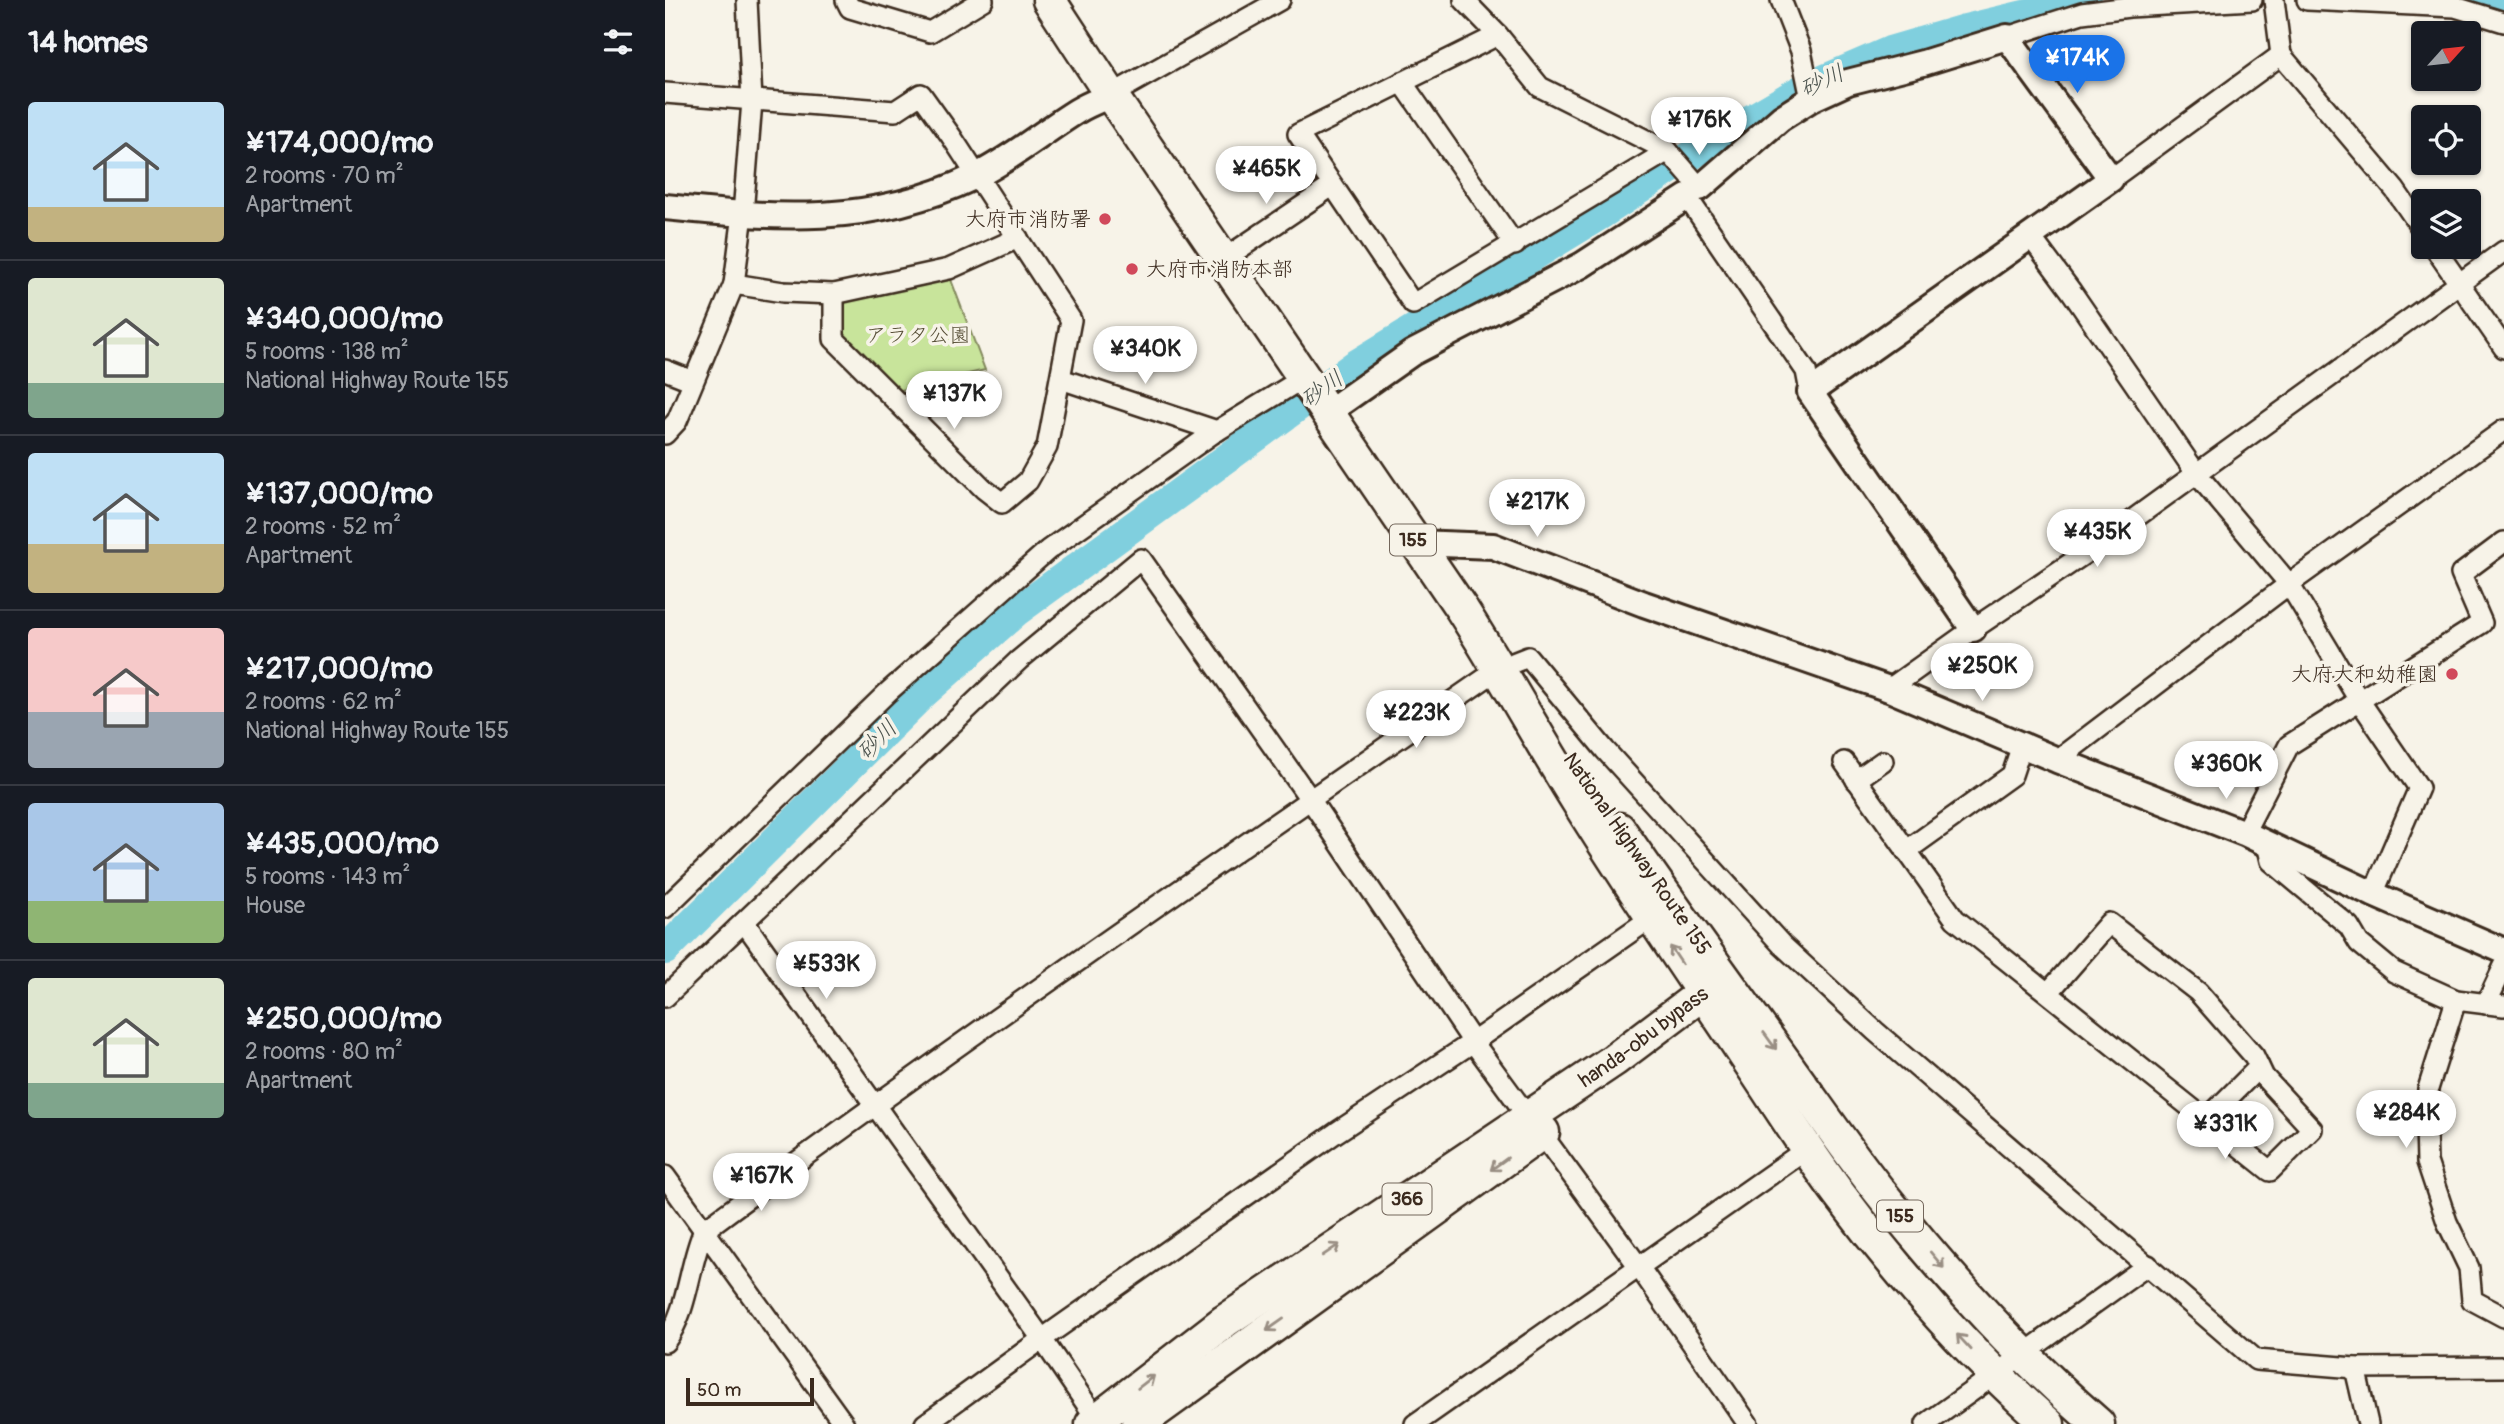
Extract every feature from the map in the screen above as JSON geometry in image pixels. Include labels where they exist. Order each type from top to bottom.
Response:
[{"type":"highway","name":"National Highway Route 155","points":[[1049,0],[1461,608],[1651,918],[1950,1276],[2060,1392],[2098,1424]]},
{"type":"highway","name":"National Highway Route 155","points":[[1500,668],[1535,707],[1671,905],[1716,997],[1807,1149],[1886,1254],[1995,1376],[2048,1424]]},
{"type":"highway","name":"handa-obu bypass","points":[[1138,1424],[1535,1125],[1716,997]]},
{"type":"highway","name":"handa-obu bypass","points":[[1096,1423],[1224,1321],[1535,1125]]},
{"type":"street","points":[[665,434],[677,421],[734,284],[743,215],[752,101],[747,0]]},
{"type":"street","points":[[846,0],[850,8],[930,32],[983,0]]},
{"type":"street","points":[[665,207],[743,215],[808,217],[846,215],[937,193],[976,176],[1080,109],[1111,95],[1280,0]]},
{"type":"street","points":[[1464,0],[1498,35],[1539,88],[1669,152],[1806,371],[1810,393],[1973,629]]},
{"type":"street","points":[[1781,0],[1801,51],[1811,98]]},
{"type":"street","points":[[1328,412],[1412,353],[1582,265],[1695,191],[1781,118],[1811,98],[1848,82],[1923,63],[2081,13],[2129,7],[2252,0]]},
{"type":"street","points":[[2274,0],[2281,55],[2395,190],[2411,213]]},
{"type":"street","points":[[2307,0],[2455,7],[2504,22]]},
{"type":"street","points":[[1498,35],[1298,134],[1413,304],[1669,152]]},
{"type":"street","points":[[2007,37],[2111,179]]},
{"type":"street","points":[[1810,393],[2281,55]]},
{"type":"street","points":[[1402,82],[1515,244]]},
{"type":"street","points":[[665,93],[895,111],[921,94],[1071,320],[1047,447],[1028,481],[1002,503],[984,489],[834,339],[834,294]]},
{"type":"street","points":[[1224,259],[1332,186]]},
{"type":"street","points":[[2030,236],[2196,473],[2289,584],[2359,700],[2419,788],[2372,894]]},
{"type":"street","points":[[734,284],[783,292],[834,294],[949,269],[1018,238]]},
{"type":"street","points":[[1889,689],[2099,544],[2504,251]]},
{"type":"street","points":[[2442,259],[2504,348]]},
{"type":"street","points":[[665,370],[693,381]]},
{"type":"street","points":[[665,908],[888,692],[1048,550],[1217,431],[1305,377]]},
{"type":"street","points":[[1061,379],[1217,431]]},
{"type":"street","points":[[2057,760],[2289,584],[2504,430]]},
{"type":"street","points":[[2244,833],[2289,745],[2482,623],[2461,574],[2504,542]]},
{"type":"street","points":[[1416,543],[1493,546],[1644,604],[1889,689],[2057,760],[2244,833],[2372,894],[2504,951]]},
{"type":"street","points":[[665,997],[1019,660],[1141,559],[1310,799],[1473,1042],[1639,1267],[1748,1424]]},
{"type":"street","points":[[667,1337],[686,1300],[695,1252],[704,1230],[874,1104],[1310,799],[1500,668],[1528,657],[1614,761],[1782,945],[1875,1031],[2256,1360],[2355,1368],[2504,1367]]},
{"type":"street","points":[[1906,851],[2012,775],[2022,745]]},
{"type":"street","points":[[1856,780],[1883,761]]},
{"type":"street","points":[[1844,762],[1955,919],[2270,1171],[2312,1129],[2264,1077],[2254,1056],[2198,992],[2109,923],[2048,993]]},
{"type":"street","points":[[2267,844],[2271,861],[2349,926],[2359,943],[2394,972],[2456,1000],[2495,1005],[2504,966]]},
{"type":"street","points":[[925,1424],[1337,1132],[1473,1042],[1651,918]]},
{"type":"street","points":[[744,922],[1042,1339],[1096,1423]]},
{"type":"street","points":[[2456,1000],[2428,1089],[2427,1162],[2447,1222],[2469,1268],[2472,1300],[2504,1317]]},
{"type":"street","points":[[2206,1120],[2259,1067]]},
{"type":"street","points":[[1415,1424],[1807,1149]]},
{"type":"street","points":[[665,1176],[843,1424]]},
{"type":"street","points":[[1926,1424],[2148,1265]]},
{"type":"street","points":[[2355,1368],[2368,1424]]},
{"type":"green space","name":"アラタ公園","points":[[950,277],[985,370],[897,391],[843,335],[841,303]]},
{"type":"waterway","name":"砂川","points":[[665,950],[923,694],[1017,611],[1355,365],[1602,214],[1707,145],[1804,88],[1890,51],[1965,29],[2087,0]]},
{"type":"waterway","name":"砂川","points":[[2486,0],[2504,5]]},
{"type":"place","name":"大府市消防署","points":[[1105,219]]},
{"type":"place","name":"大府市消防本部","points":[[1132,269]]},
{"type":"place","name":"大府大和幼稚園","points":[[2452,674]]}]
